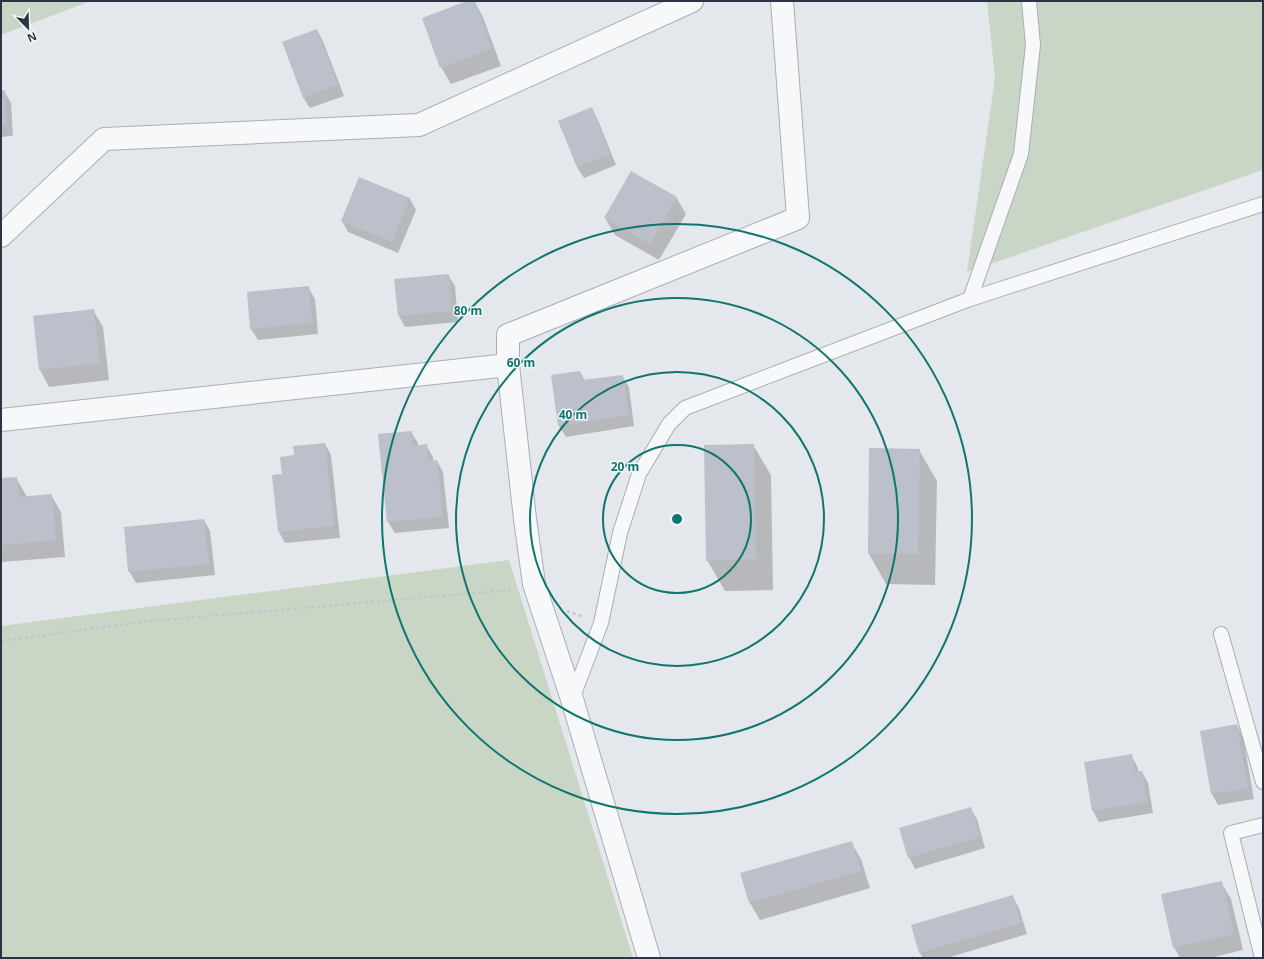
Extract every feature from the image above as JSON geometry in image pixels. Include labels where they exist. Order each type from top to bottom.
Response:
[{"type":"street","points":[[1,236],[104,139],[419,125],[692,1]]},
{"type":"street","points":[[649,958],[572,699],[534,584],[525,519],[508,365],[508,335],[798,218],[782,1]]},
{"type":"street","points":[[1,420],[508,365]]},
{"type":"lane","points":[[970,299],[1020,154],[1033,45],[1029,1]]},
{"type":"lane","points":[[572,699],[601,623],[620,533],[639,474],[669,424],[685,408],[970,299],[1263,204]]},
{"type":"lane","points":[[1221,634],[1263,782]]},
{"type":"lane","points":[[1262,958],[1231,833],[1263,825]]},
{"type":"path","points":[[1,641],[142,622],[509,590],[601,623]]},
{"type":"green space","points":[[1,1],[91,1],[1,35]]},
{"type":"green space","points":[[987,1],[1263,1],[1263,170],[967,272],[995,78]]},
{"type":"green space","points":[[509,560],[633,958],[1,958],[1,626]]},
{"type":"building","points":[[467,1],[475,1],[492,49],[440,68],[422,18]]},
{"type":"building","points":[[317,29],[338,84],[303,98],[282,42]]},
{"type":"building","points":[[5,90],[7,125],[1,126],[1,91]]},
{"type":"building","points":[[592,107],[610,154],[577,167],[558,121]]},
{"type":"building","points":[[631,171],[677,197],[650,244],[604,218]]},
{"type":"building","points":[[359,177],[410,198],[392,242],[341,221]]},
{"type":"building","points":[[449,274],[452,311],[398,316],[394,279]]},
{"type":"building","points":[[309,286],[312,323],[250,329],[247,292]]},
{"type":"building","points":[[94,309],[100,363],[39,370],[33,316]]},
{"type":"building","points":[[580,371],[582,380],[623,375],[629,415],[558,426],[551,375]]},
{"type":"building","points":[[412,431],[413,446],[427,444],[428,461],[437,460],[443,517],[387,522],[378,434]]},
{"type":"building","points":[[325,443],[334,526],[278,532],[272,475],[282,474],[280,457],[294,455],[293,446]]},
{"type":"building","points":[[754,444],[756,559],[706,561],[704,445]]},
{"type":"building","points":[[869,448],[920,449],[918,554],[868,554]]},
{"type":"building","points":[[17,477],[19,497],[52,494],[56,540],[1,545],[1,478]]},
{"type":"building","points":[[204,519],[209,564],[128,572],[124,527]]},
{"type":"building","points":[[1237,724],[1248,788],[1211,794],[1200,731]]},
{"type":"building","points":[[1132,754],[1135,772],[1142,771],[1147,802],[1092,811],[1084,762]]},
{"type":"building","points":[[971,807],[980,837],[908,858],[899,828]]},
{"type":"building","points":[[852,841],[861,871],[749,903],[740,873]]},
{"type":"building","points":[[1222,881],[1234,934],[1173,948],[1161,894]]},
{"type":"building","points":[[1013,895],[1021,923],[919,953],[911,925]]}]
